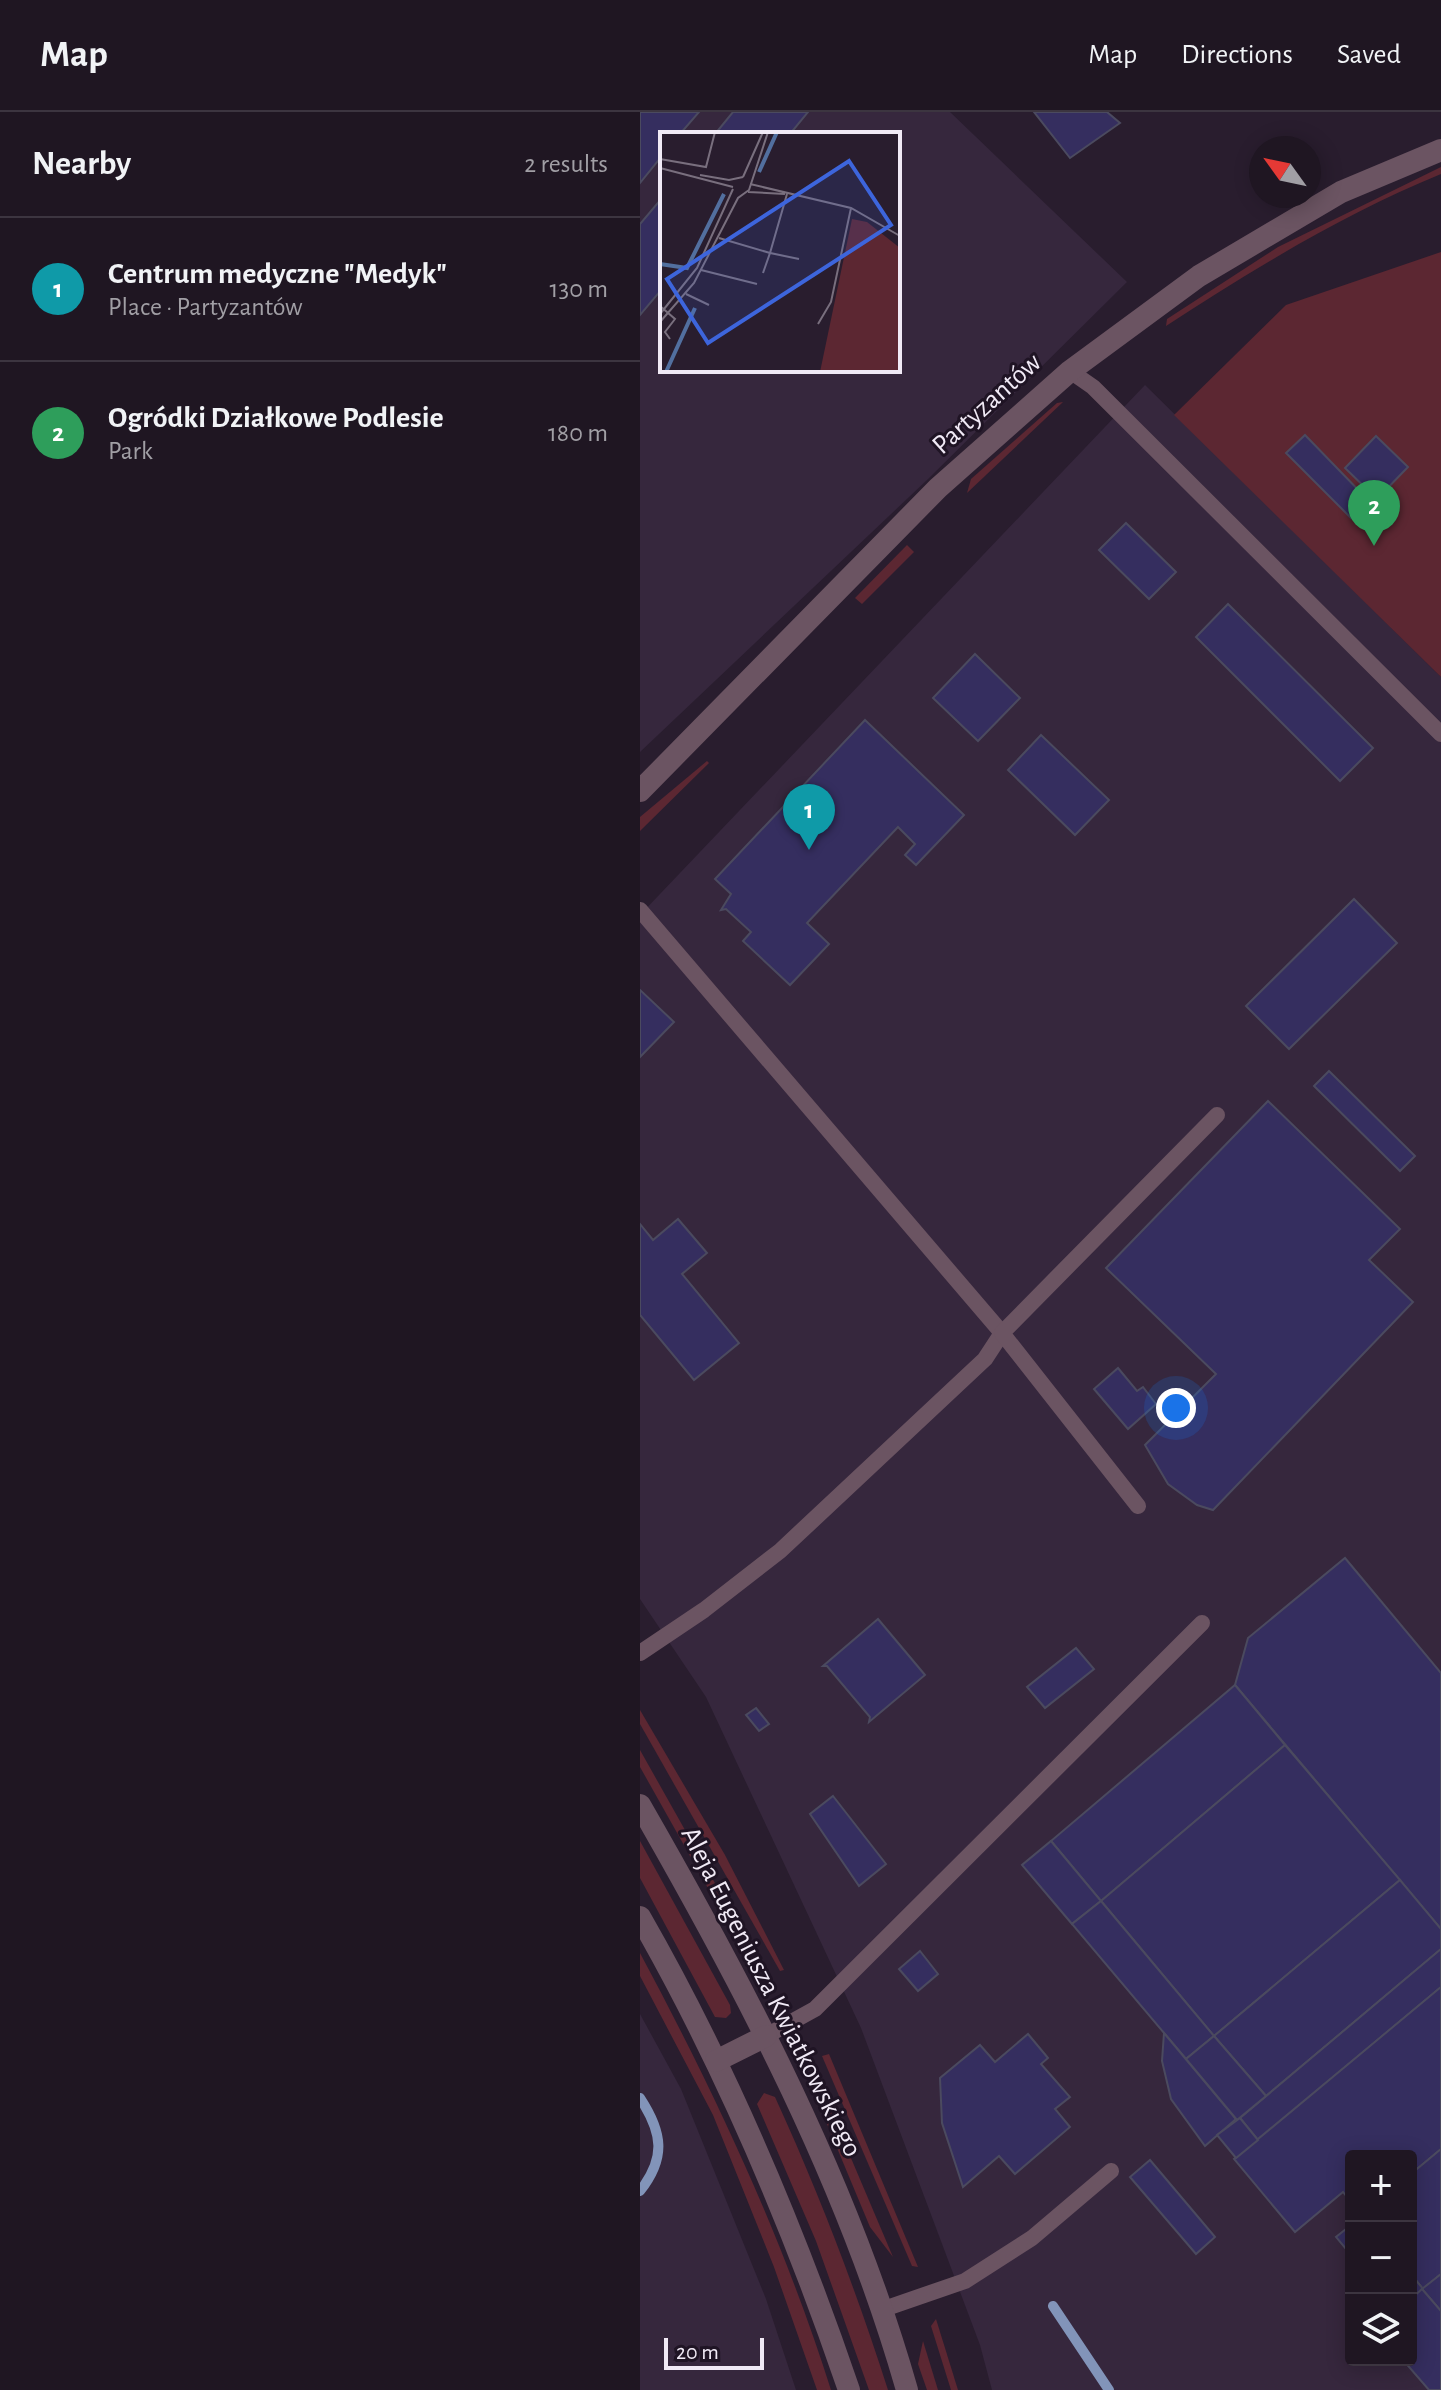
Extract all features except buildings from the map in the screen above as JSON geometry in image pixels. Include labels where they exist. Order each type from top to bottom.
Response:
[{"type":"street","name":"Partyzantów","points":[[640,791],[938,488],[1070,371],[1199,276],[1328,199],[1441,150]]},
{"type":"street","name":"Aleja Eugeniusza Kwiatkowskiego","points":[[640,1805],[704,1916],[766,2036],[829,2170],[907,2390]]},
{"type":"street","points":[[640,1917],[716,2061],[780,2201],[849,2390]]},
{"type":"street","points":[[716,2061],[766,2036]]},
{"type":"lane","points":[[1070,371],[1093,387],[1441,734]]},
{"type":"lane","points":[[640,910],[1002,1333],[1138,1506]]},
{"type":"lane","points":[[640,1653],[704,1610],[780,1551],[985,1359],[1002,1333],[1217,1115]]},
{"type":"lane","points":[[766,2036],[815,2009],[1202,1623]]},
{"type":"lane","points":[[881,2310],[965,2281],[1032,2238],[1111,2171]]},
{"type":"shaded area","points":[[640,112],[950,112],[1127,282],[928,479],[640,752]]},
{"type":"shaded area","points":[[1441,167],[1441,174],[1369,207],[1300,244],[1166,326],[1167,319],[1278,247]]},
{"type":"shaded area","points":[[1441,252],[1441,677],[1174,415],[1286,305]]},
{"type":"shaded area","points":[[1145,385],[1441,677],[1441,2390],[992,2390],[980,2345],[861,2028],[706,1697],[640,1599],[640,915]]},
{"type":"shaded area","points":[[1063,402],[967,493],[971,479],[1057,403]]},
{"type":"shaded area","points":[[907,545],[914,552],[862,604],[855,598]]},
{"type":"shaded area","points":[[707,761],[709,763],[640,831],[640,817]]},
{"type":"shaded area","points":[[640,1710],[725,1855],[784,1970],[780,1971],[640,1724]]},
{"type":"shaded area","points":[[640,1750],[761,1965],[744,1952],[640,1767]]},
{"type":"shaded area","points":[[640,1841],[730,2005],[731,2013],[726,2018],[715,2017],[640,1878]]},
{"type":"shaded area","points":[[640,1953],[746,2167],[791,2277],[831,2390],[817,2390],[774,2267],[713,2115],[640,1976]]},
{"type":"shaded area","points":[[640,2014],[681,2089],[766,2299],[796,2390],[640,2390]]},
{"type":"shaded area","points":[[829,2054],[918,2267],[912,2266],[822,2056]]},
{"type":"shaded area","points":[[817,2078],[893,2257],[870,2227],[817,2100]]},
{"type":"shaded area","points":[[764,2093],[775,2097],[807,2169],[850,2279],[888,2390],[869,2390],[816,2241],[757,2104]]},
{"type":"shaded area","points":[[936,2319],[958,2390],[951,2390],[931,2326]]},
{"type":"shaded area","points":[[923,2341],[938,2390],[927,2390],[918,2364]]},
{"type":"waterway","points":[[640,2098],[653,2123],[658,2145],[654,2167],[640,2191]]},
{"type":"waterway","points":[[1053,2306],[1109,2390]]},
{"type":"place","name":"Ogródki Działkowe Podlesie","points":[[1374,546]]},
{"type":"place","name":"Centrum medyczne \"Medyk\"","points":[[809,850]]}]
